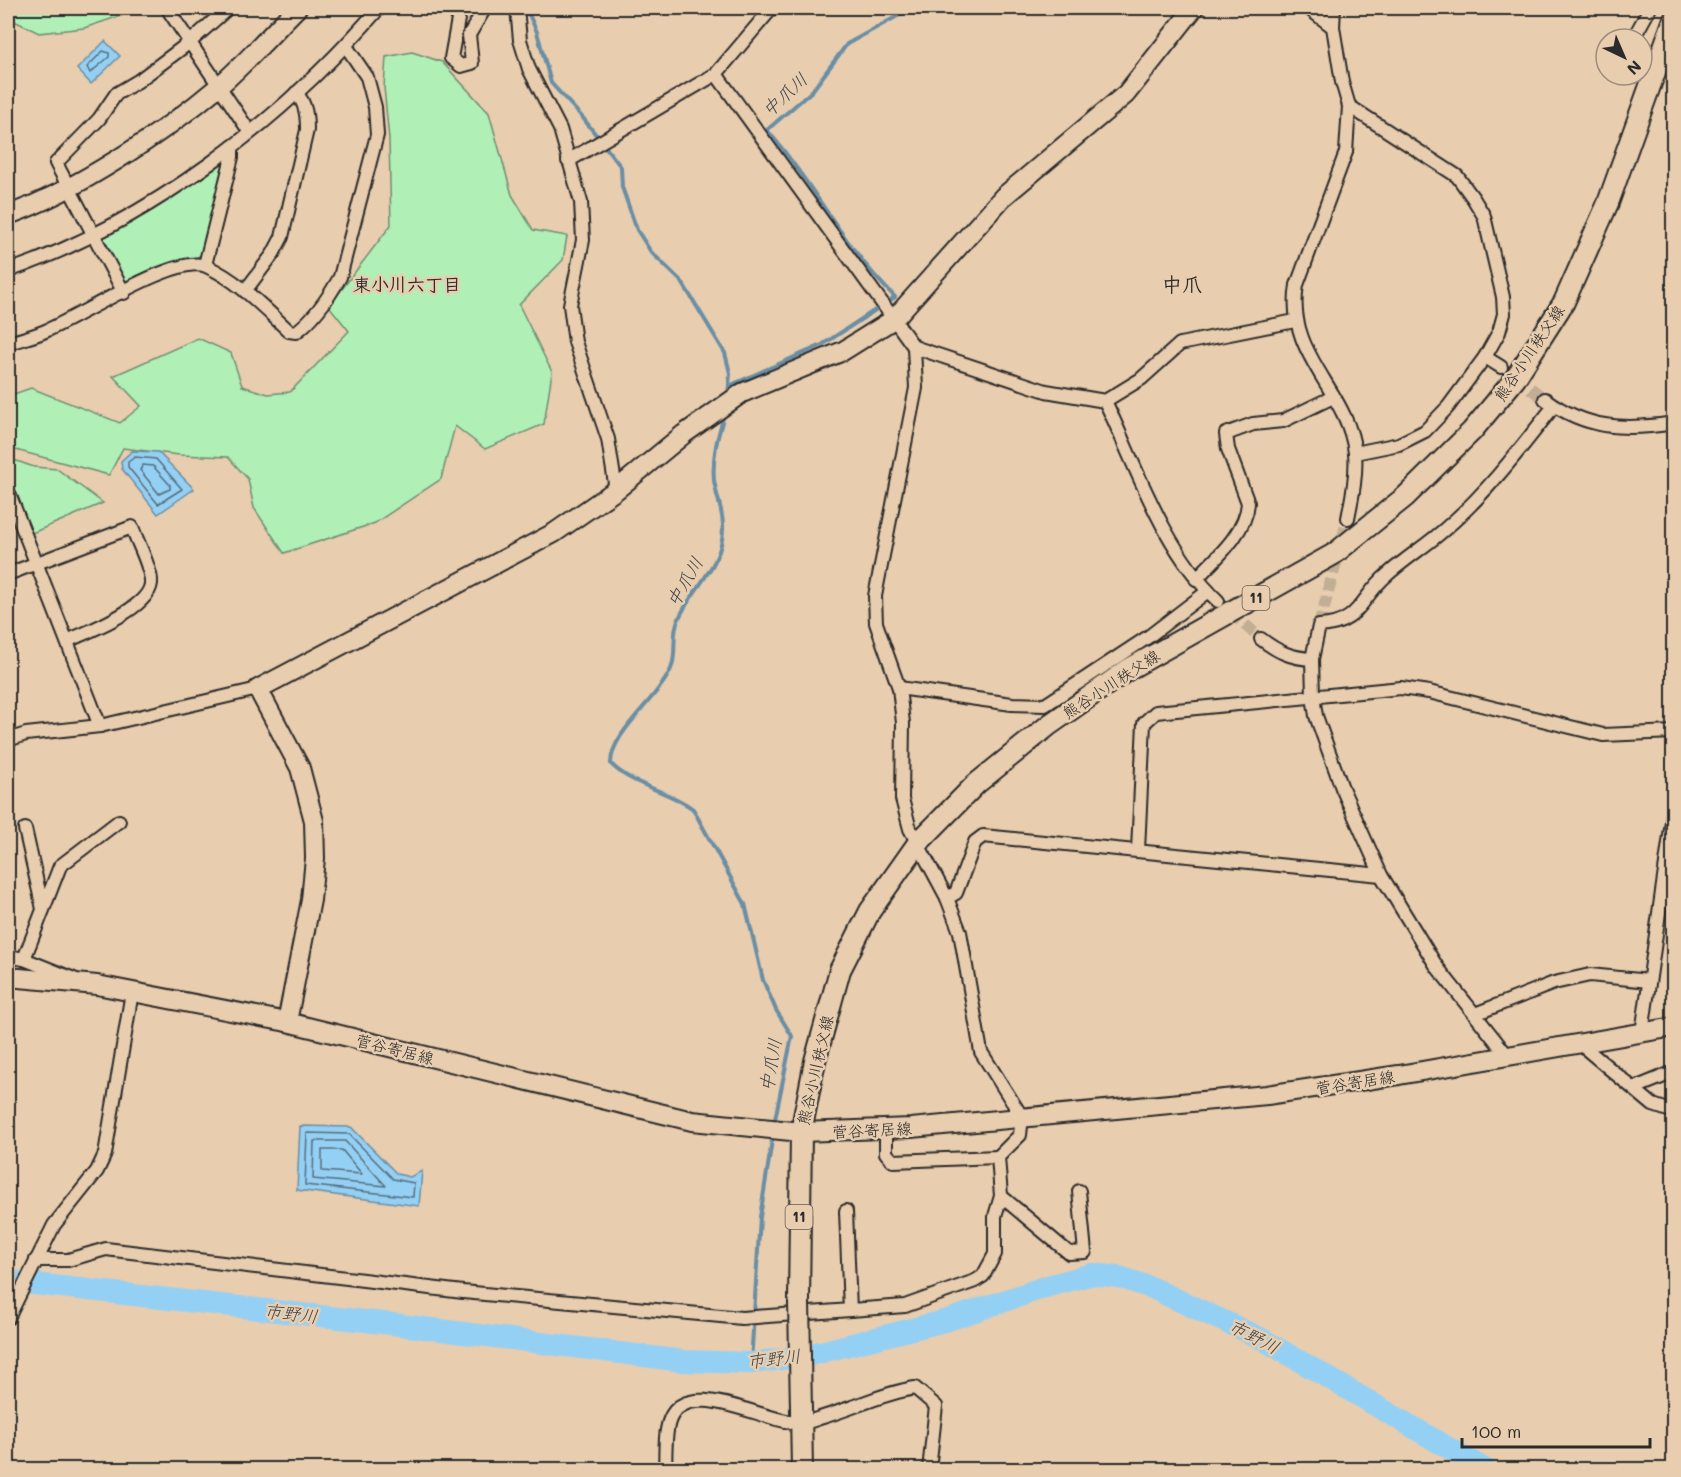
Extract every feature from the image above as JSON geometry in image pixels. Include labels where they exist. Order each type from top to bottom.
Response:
[{"type":"main road","name":"熊谷小川秩父線","points":[[1654,54],[1674,19]]},
{"type":"main road","name":"熊谷小川秩父線","points":[[802,1470],[799,1302],[801,1132],[815,1061],[840,970],[870,911],[918,843],[976,784],[1049,725],[1129,669],[1334,554],[1405,497],[1472,431],[1515,379],[1564,302],[1608,203],[1642,87]]},
{"type":"street","points":[[167,8],[249,131]]},
{"type":"street","points":[[124,293],[92,236],[56,163],[99,119],[117,94],[190,42],[228,8]]},
{"type":"street","points":[[8,215],[68,188],[151,136],[219,86],[297,8]]},
{"type":"street","points":[[8,271],[92,236],[232,147],[296,93],[346,46],[379,8]]},
{"type":"street","points":[[460,8],[451,57],[461,66],[472,63],[470,35],[485,8]]},
{"type":"street","points":[[518,8],[520,40],[529,69],[560,129],[581,202],[583,240],[570,305],[575,342],[608,439],[616,490]]},
{"type":"street","points":[[568,160],[716,74],[772,8]]},
{"type":"street","points":[[8,740],[26,734],[100,726],[258,689],[555,532],[616,490],[684,434],[742,393],[843,351],[894,319],[1003,197],[1126,94],[1194,8]]},
{"type":"street","points":[[1308,8],[1333,27]]},
{"type":"street","points":[[1334,8],[1333,27],[1342,82],[1349,105],[1346,152],[1297,285],[1295,321],[1303,346],[1333,397],[1345,423],[1355,453],[1348,518]]},
{"type":"street","points":[[1640,27],[1650,8]]},
{"type":"street","points":[[8,343],[44,332],[124,293],[159,273],[180,265],[205,265],[245,291],[290,331],[296,332],[304,326],[331,294],[340,277],[377,135],[375,107],[367,77],[346,46]]},
{"type":"street","points":[[716,74],[914,347],[916,388],[875,596],[876,623],[899,688],[903,723],[902,800],[910,829],[947,898],[960,933],[981,1052],[1022,1117],[1020,1136],[998,1157],[893,1161],[886,1153],[886,1129]]},
{"type":"street","points":[[245,291],[273,254],[282,237],[307,130],[307,118],[302,99],[296,93]]},
{"type":"street","points":[[1349,105],[1457,176],[1484,216],[1503,297],[1504,314],[1499,332],[1485,357],[1448,407],[1425,431],[1399,444],[1355,453]]},
{"type":"street","points":[[205,265],[232,157],[232,147]]},
{"type":"street","points":[[1674,150],[1674,158]]},
{"type":"street","points":[[914,347],[1046,391],[1105,400],[1141,379],[1180,344],[1295,321]]},
{"type":"street","points":[[1485,357],[1501,367]]},
{"type":"street","points":[[1196,579],[1236,534],[1247,512],[1248,503],[1228,449],[1226,434],[1253,424],[1282,421],[1333,397]]},
{"type":"street","points":[[1105,400],[1178,554],[1196,579],[1218,601]]},
{"type":"street","points":[[1507,1054],[1437,967],[1381,874],[1342,788],[1316,716],[1313,696],[1312,659],[1319,626],[1336,625],[1354,616],[1386,575],[1446,528],[1500,475],[1550,403],[1579,421],[1645,428],[1674,423]]},
{"type":"street","points":[[8,491],[100,726]]},
{"type":"street","points":[[8,574],[132,527],[151,582],[149,591],[142,600],[114,620],[67,641]]},
{"type":"street","points":[[899,688],[1012,704],[1045,705],[1148,637],[1208,591]]},
{"type":"street","points":[[1261,639],[1278,652],[1312,659]]},
{"type":"street","points":[[1138,850],[1143,729],[1147,718],[1156,712],[1401,688],[1429,692],[1603,735],[1674,732]]},
{"type":"street","points":[[258,689],[300,768],[314,821],[315,858],[311,900],[287,1022]]},
{"type":"street","points":[[1642,1033],[1674,807]]},
{"type":"street","points":[[24,958],[60,866],[119,820]]},
{"type":"street","points":[[25,829],[43,909]]},
{"type":"street","points":[[947,898],[956,893],[975,842],[983,836],[1381,874]]},
{"type":"street","points":[[8,956],[24,958],[89,985]]},
{"type":"street","points":[[1475,1014],[1554,983],[1590,975],[1649,981]]},
{"type":"street","name":"菅谷寄居線","points":[[8,977],[89,985],[287,1022],[692,1121],[801,1132],[886,1129],[1267,1095],[1400,1075],[1507,1054],[1674,1027]]},
{"type":"street","points":[[11,1313],[54,1225],[97,1171],[105,1154],[132,992]]},
{"type":"street","points":[[1579,1043],[1653,1105],[1674,1112]]},
{"type":"street","points":[[1635,1088],[1674,1072]]},
{"type":"street","points":[[34,1264],[68,1260],[106,1249],[463,1292],[742,1318],[905,1306],[983,1275],[994,1254],[995,1216],[1001,1196],[998,1157]]},
{"type":"street","points":[[1001,1196],[1069,1253],[1085,1252],[1079,1191]]},
{"type":"street","points":[[846,1211],[850,1310]]},
{"type":"street","points":[[665,1470],[669,1421],[683,1403],[695,1399],[801,1424],[848,1410],[898,1390],[915,1388],[936,1406],[929,1470]]},
{"type":"green space","points":[[8,8],[128,8],[129,13],[84,28],[39,33],[8,18]]},
{"type":"green space","points":[[412,52],[442,62],[489,113],[512,195],[533,230],[567,236],[563,260],[519,305],[552,372],[544,424],[485,449],[455,426],[441,479],[375,523],[284,553],[254,508],[248,479],[228,457],[179,455],[123,448],[109,475],[8,448],[8,396],[31,388],[120,423],[141,406],[113,376],[198,338],[231,353],[242,386],[268,394],[290,392],[349,331],[329,306],[391,225],[389,139],[384,87],[386,57]]},
{"type":"green space","points":[[220,159],[224,162],[201,255],[163,265],[129,286],[122,282],[103,242],[104,236]]},
{"type":"green space","points":[[8,458],[34,467],[57,469],[103,503],[32,533],[12,487],[8,486]]},
{"type":"water","points":[[105,41],[120,56],[91,84],[77,69]]},
{"type":"water","points":[[132,451],[158,452],[194,489],[158,514],[122,469],[121,461]]},
{"type":"water","points":[[300,1126],[351,1127],[397,1174],[410,1177],[422,1171],[419,1206],[297,1190]]},
{"type":"waterway","points":[[526,8],[537,32],[551,83],[583,118],[621,167],[622,187],[637,230],[651,252],[682,282],[725,353],[730,373],[728,396]]},
{"type":"waterway","name":"中爪川","points":[[729,386],[822,345],[895,297],[860,258],[784,150],[767,130],[812,91],[847,44],[912,8]]},
{"type":"waterway","name":"中爪川","points":[[725,412],[714,462],[714,480],[723,523],[722,543],[712,567],[682,611],[677,623],[671,669],[618,740],[611,764],[630,778],[673,797],[693,809],[745,904],[763,980],[776,1010],[792,1036],[774,1124]]},
{"type":"waterway","name":"中爪川","points":[[751,1363],[760,1217],[773,1134]]},
{"type":"waterway","name":"市野川","points":[[8,1281],[401,1325],[683,1361],[751,1363],[805,1356],[948,1320],[1048,1286],[1093,1274],[1119,1277],[1152,1288],[1262,1339],[1486,1470]]},
{"type":"tunnel","points":[[1501,367],[1545,399]]},
{"type":"tunnel","points":[[1319,626],[1348,518]]},
{"type":"tunnel","points":[[1218,601],[1261,639]]},
{"type":"district","name":"東小川六丁目","points":[[407,285]]},
{"type":"district","name":"中爪","points":[[1182,285]]}]
